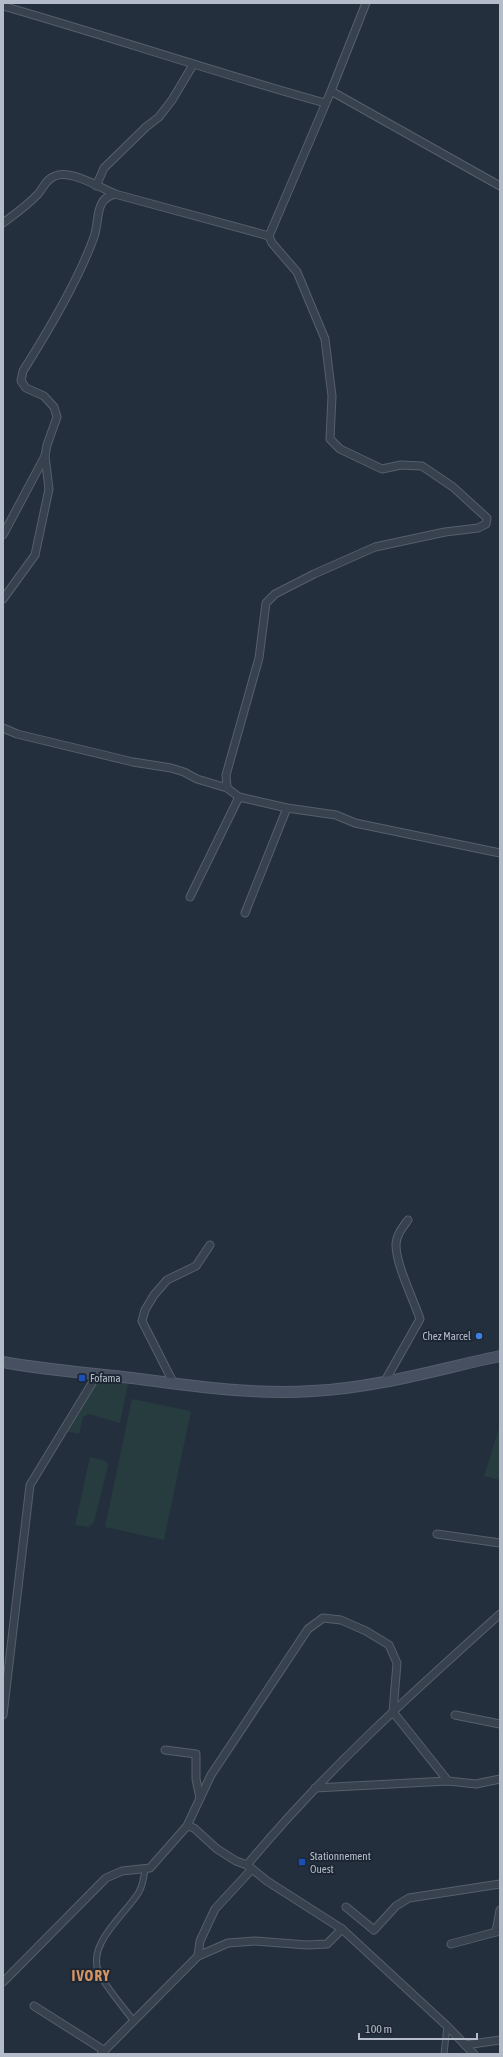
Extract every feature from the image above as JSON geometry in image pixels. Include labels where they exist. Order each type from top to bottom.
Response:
[{"type":"main road","points":[[3,1362],[32,1368],[97,1374],[174,1384],[240,1390],[313,1391],[385,1381],[500,1356]]},
{"type":"street","points":[[227,788],[226,776],[259,658],[266,603],[275,594],[375,547],[446,532],[478,528],[486,524],[487,518],[452,487],[422,466],[401,465],[382,469],[340,449],[330,439],[332,396],[325,339],[297,272],[272,243],[269,236],[331,91],[366,3]]},
{"type":"street","points":[[3,6],[99,34],[193,65],[325,103]]},
{"type":"street","points":[[96,186],[104,168],[146,127],[159,117],[172,100],[193,65]]},
{"type":"street","points":[[331,91],[500,186]]},
{"type":"street","points":[[3,223],[21,210],[39,193],[47,180],[55,175],[65,174],[115,194],[269,236]]},
{"type":"street","points":[[3,599],[35,555],[49,489],[45,456],[47,445],[55,427],[57,417],[54,407],[44,396],[26,388],[21,381],[23,371],[76,277],[94,236],[100,204],[107,196],[115,194]]},
{"type":"street","points":[[3,535],[45,456]]},
{"type":"street","points":[[3,728],[17,734],[133,762],[171,768],[196,779],[227,788],[239,797],[287,808],[336,815],[355,823],[500,853]]},
{"type":"street","points":[[190,897],[239,797]]},
{"type":"street","points":[[245,913],[287,808]]},
{"type":"street","points":[[385,1381],[420,1319],[399,1263],[396,1244],[401,1229],[408,1220]]},
{"type":"street","points":[[174,1384],[142,1321],[145,1310],[154,1295],[167,1280],[196,1266],[210,1245]]},
{"type":"street","points":[[3,1715],[30,1485],[97,1374]]},
{"type":"street","points":[[437,1534],[500,1543]]},
{"type":"street","points":[[198,1956],[200,1941],[215,1909],[315,1788],[393,1712],[500,1614]]},
{"type":"street","points":[[3,1982],[106,1878],[122,1871],[150,1868],[187,1826],[211,1775],[308,1629],[324,1618],[341,1620],[366,1631],[389,1645],[397,1662],[393,1712],[448,1781]]},
{"type":"street","points":[[455,1715],[500,1724]]},
{"type":"street","points":[[165,1750],[196,1754],[196,1779],[200,1798]]},
{"type":"street","points":[[315,1788],[448,1781],[476,1784],[500,1779]]},
{"type":"street","points":[[187,1826],[194,1828],[217,1849],[236,1861],[250,1867],[342,1929],[447,2026],[474,2054]]},
{"type":"street","points":[[133,2020],[99,1973],[96,1961],[98,1950],[106,1935],[139,1892],[144,1880],[145,1869]]},
{"type":"street","points":[[346,1907],[354,1916],[374,1930],[396,1906],[409,1898],[500,1884]]},
{"type":"street","points":[[451,1944],[498,1932],[500,1910]]},
{"type":"street","points":[[34,2006],[103,2052],[198,1956],[228,1943],[256,1941],[307,1945],[327,1944],[342,1929]]},
{"type":"street","points":[[444,2054],[447,2026]]},
{"type":"street","points":[[466,2045],[500,2040]]},
{"type":"green space","points":[[98,1380],[128,1383],[120,1423],[89,1414],[83,1417],[79,1434],[66,1431]]},
{"type":"green space","points":[[132,1399],[191,1411],[164,1540],[105,1527]]},
{"type":"green space","points":[[500,1425],[500,1480],[484,1476]]},
{"type":"green space","points":[[90,1457],[106,1461],[108,1466],[94,1522],[89,1527],[75,1525]]},
{"type":"place","name":"Chez Marcel","points":[[479,1336]]},
{"type":"place","name":"Fofama","points":[[82,1378]]},
{"type":"place","name":"Stationnement Ouest","points":[[302,1862]]},
{"type":"district","name":"IVORY","points":[[91,1976]]}]
